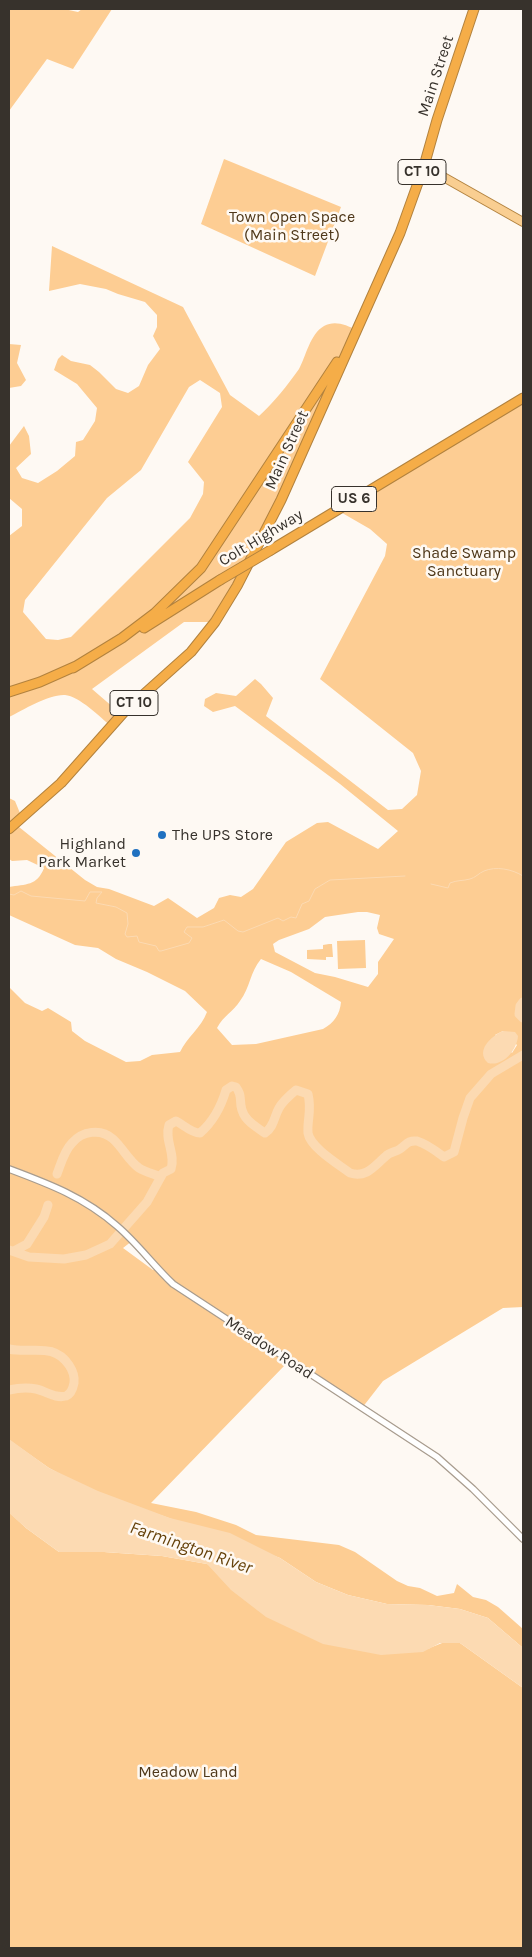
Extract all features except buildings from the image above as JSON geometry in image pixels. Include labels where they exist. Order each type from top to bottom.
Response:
[{"type":"highway","name":"Main Street","points":[[9,829],[61,783],[124,712],[186,658],[211,627],[237,586],[269,526],[400,232],[424,166],[437,120],[474,9]]},
{"type":"highway","points":[[73,668],[122,638],[155,613],[201,568],[319,391],[356,330]]},
{"type":"highway","name":"Colt Highway","points":[[9,692],[40,682],[73,668],[115,647],[220,580],[523,398]]},
{"type":"main road","points":[[424,166],[523,222]]},
{"type":"street","name":"Meadow Road","points":[[9,1169],[62,1189],[90,1205],[127,1235],[173,1284],[437,1457],[474,1489],[523,1539]]},
{"type":"green space","points":[[9,9],[64,9],[78,12],[82,9],[112,9],[73,69],[47,59],[9,111]]},
{"type":"green space","name":"Town Open Space (Main Street)","points":[[224,159],[341,207],[315,276],[201,224]]},
{"type":"green space","points":[[52,246],[183,307],[230,395],[259,416],[280,394],[299,369],[315,334],[319,330],[328,324],[336,323],[357,330],[281,500],[215,622],[184,622],[92,689],[121,714],[111,726],[83,703],[71,696],[65,695],[51,697],[9,717],[9,536],[22,526],[22,509],[9,498],[9,446],[24,426],[29,436],[31,454],[16,468],[22,478],[38,483],[57,471],[75,456],[76,442],[83,440],[95,421],[97,408],[77,384],[54,370],[58,359],[62,355],[71,361],[90,365],[116,389],[128,393],[139,386],[148,365],[160,349],[153,336],[157,327],[157,315],[145,302],[106,289],[80,284],[49,291]],"holes":[[[200,380],[220,393],[222,407],[188,462],[204,482],[203,494],[190,518],[71,637],[58,640],[46,639],[23,612],[25,600],[107,498],[141,470],[189,387]]]},
{"type":"green space","points":[[9,344],[21,345],[17,363],[26,380],[21,386],[9,388]]},
{"type":"green space","name":"Shade Swamp Sanctuary","points":[[523,398],[523,1307],[503,1308],[383,1381],[362,1408],[291,1363],[285,1365],[151,1503],[196,1512],[236,1525],[256,1535],[339,1545],[355,1552],[397,1581],[408,1586],[420,1588],[437,1596],[454,1593],[457,1584],[473,1597],[486,1600],[498,1607],[523,1629],[523,1648],[488,1618],[460,1609],[428,1605],[387,1604],[348,1595],[316,1582],[280,1558],[88,1489],[49,1468],[9,1440],[9,987],[25,1003],[42,1011],[48,1008],[71,1022],[72,1031],[85,1041],[126,1062],[140,1061],[152,1055],[180,1052],[207,1012],[185,991],[147,972],[116,959],[98,948],[75,945],[9,915],[9,887],[34,881],[44,868],[27,860],[12,861],[9,859],[9,798],[15,801],[22,818],[19,827],[85,880],[97,887],[109,889],[154,906],[168,898],[197,918],[214,908],[219,898],[230,895],[241,897],[253,889],[286,842],[317,823],[328,822],[378,849],[398,831],[340,784],[235,706],[213,712],[204,706],[205,699],[216,693],[236,696],[255,679],[273,698],[266,716],[388,810],[402,809],[417,795],[421,771],[413,753],[320,679],[385,556],[387,544],[370,529],[337,510]],"holes":[[[358,912],[380,915],[377,928],[379,934],[394,939],[378,962],[378,974],[368,987],[315,973],[275,952],[273,944],[309,929],[325,917]],[[261,959],[291,972],[341,1002],[336,1018],[323,1029],[256,1044],[232,1045],[217,1028],[243,996]],[[503,1031],[517,1045],[512,1053],[495,1035]],[[132,1241],[156,1269],[153,1270],[123,1248]]]},
{"type":"green space","points":[[365,940],[366,968],[338,969],[337,941]]},
{"type":"green space","points":[[332,944],[333,957],[326,957],[326,960],[307,959],[307,950],[323,949],[323,945]]},
{"type":"green space","name":"Meadow Land","points":[[9,1512],[26,1528],[59,1552],[104,1552],[162,1556],[207,1564],[428,1649],[453,1638],[523,1688],[523,1948],[9,1948]]},
{"type":"water","points":[[503,1031],[515,1032],[518,1036],[515,1047],[504,1060],[494,1064],[488,1063],[483,1054],[486,1044]]},
{"type":"water","name":"Farmington River","points":[[9,1439],[49,1468],[98,1491],[170,1518],[230,1533],[280,1558],[316,1582],[348,1595],[387,1604],[428,1605],[460,1609],[488,1618],[523,1648],[523,1688],[460,1643],[440,1643],[423,1652],[381,1655],[323,1644],[266,1617],[231,1590],[207,1564],[162,1556],[104,1552],[59,1552],[9,1513]]},
{"type":"waterway","points":[[431,884],[448,888],[450,883],[467,880],[484,871],[494,869],[509,870],[523,876]]},
{"type":"waterway","points":[[9,894],[14,895],[21,891],[31,896],[85,901],[90,892],[102,892],[97,898],[96,903],[116,907],[127,913],[128,924],[125,934],[127,937],[137,936],[139,942],[156,946],[161,951],[189,943],[192,938],[184,932],[187,927],[203,927],[224,920],[238,931],[243,932],[278,918],[283,921],[291,917],[296,918],[302,904],[309,901],[315,889],[330,880],[405,876]]},
{"type":"waterway","points":[[523,1002],[520,1006],[519,1014],[523,1018]]},
{"type":"waterway","points":[[9,1250],[29,1257],[64,1259],[86,1255],[110,1244],[147,1202],[163,1173],[171,1169],[169,1125],[176,1121],[200,1133],[216,1113],[226,1090],[232,1086],[236,1087],[239,1092],[244,1115],[265,1133],[272,1125],[277,1111],[289,1096],[296,1090],[308,1094],[310,1105],[308,1133],[310,1138],[325,1155],[350,1173],[361,1174],[370,1170],[388,1155],[411,1141],[424,1144],[444,1157],[454,1152],[470,1098],[491,1074],[523,1055]]},
{"type":"waterway","points":[[57,1174],[69,1146],[81,1136],[97,1132],[113,1139],[139,1168],[161,1177]]},
{"type":"waterway","points":[[14,1251],[27,1244],[44,1217],[48,1205]]},
{"type":"waterway","points":[[9,1349],[42,1350],[56,1354],[69,1365],[74,1380],[73,1387],[68,1395],[62,1397],[32,1388],[9,1390]]},
{"type":"place","name":"The UPS Store","points":[[162,835]]},
{"type":"place","name":"Highland Park Market","points":[[136,853]]}]
